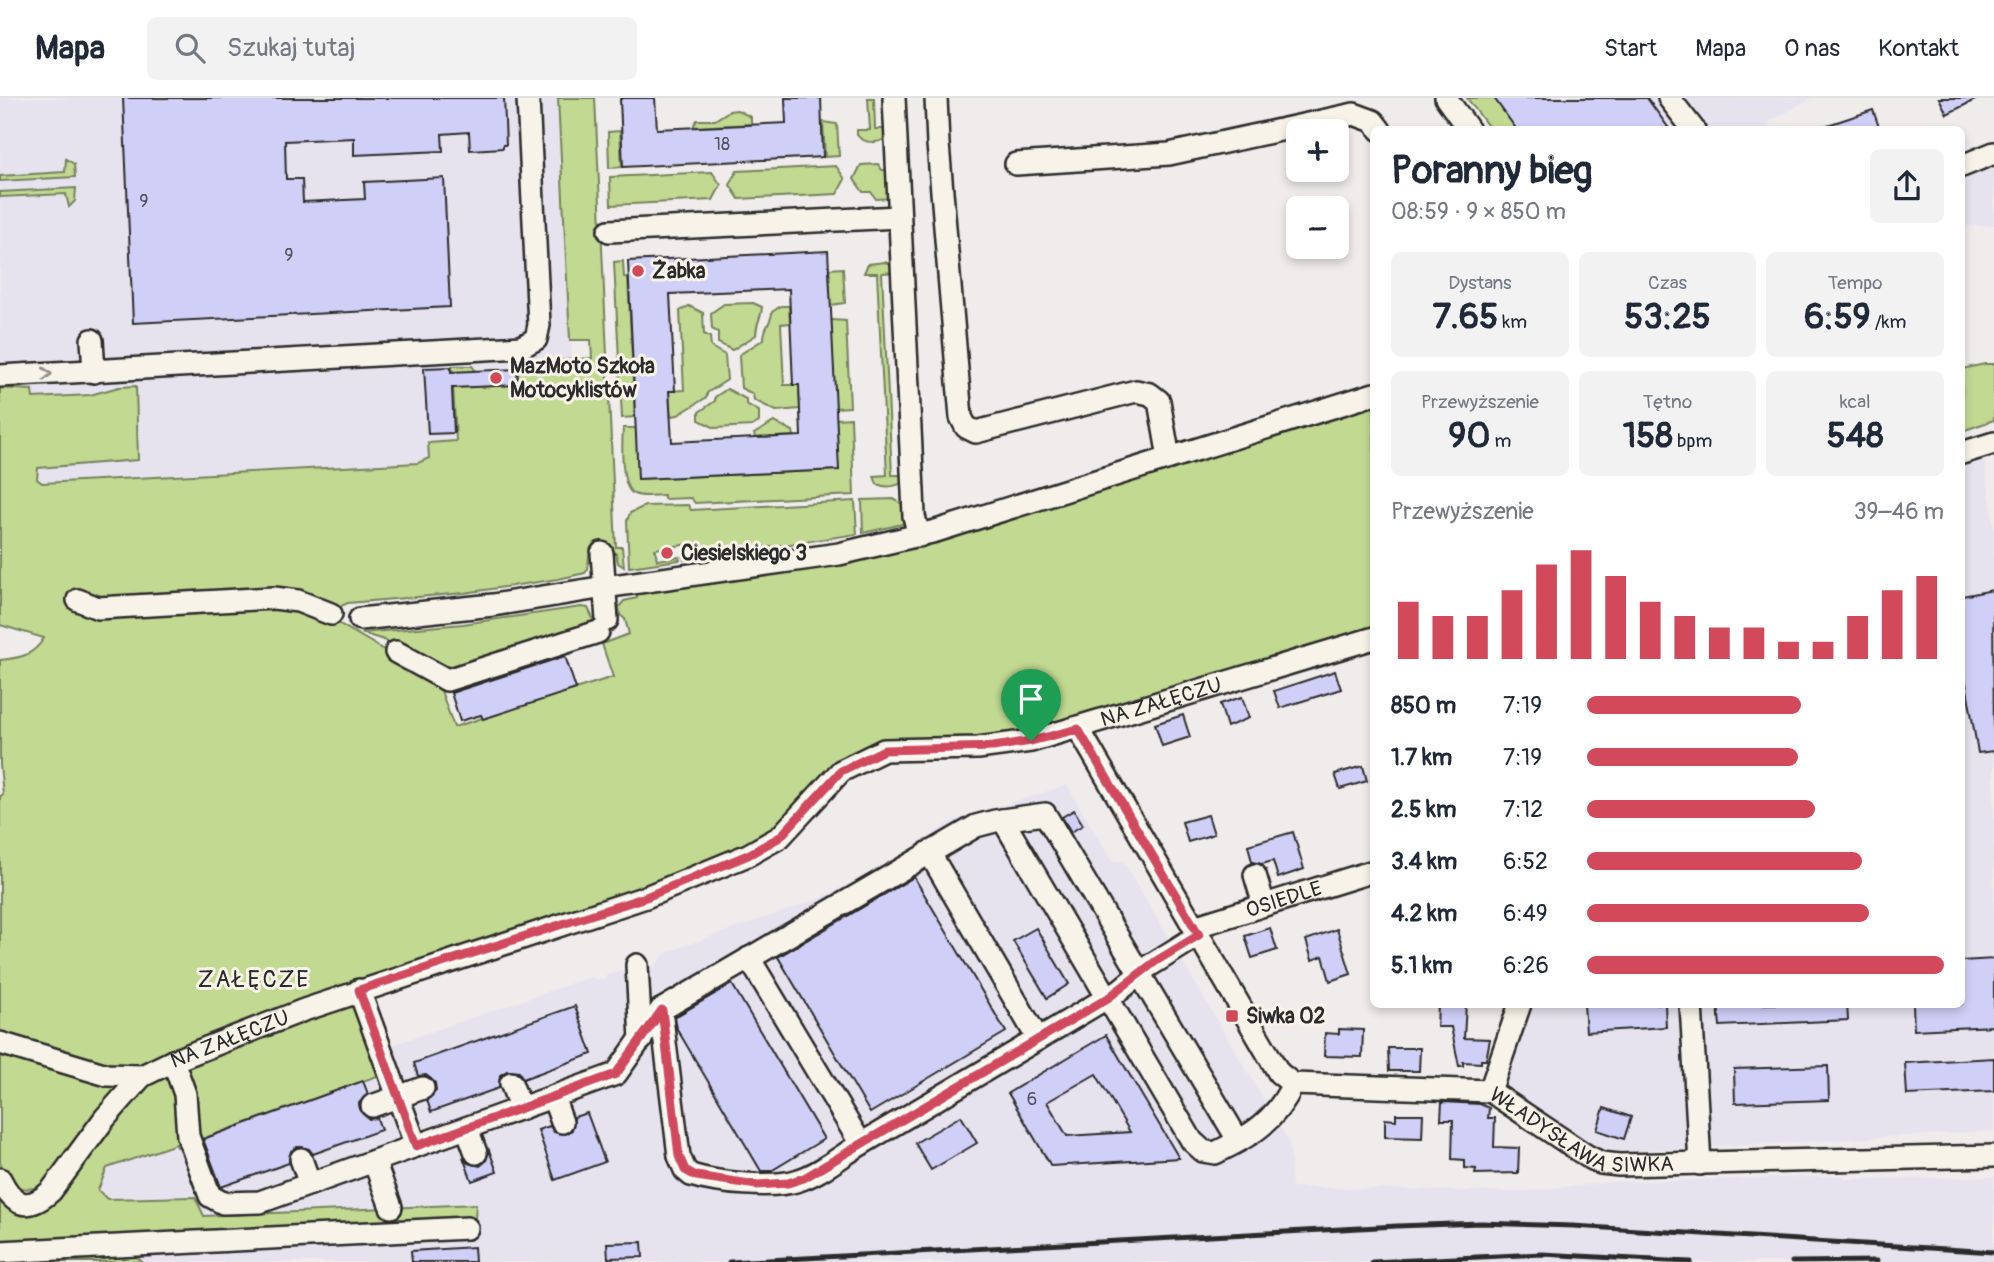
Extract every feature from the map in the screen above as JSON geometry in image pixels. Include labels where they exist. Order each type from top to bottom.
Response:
[{"type":"street","points":[[0,376],[521,347],[536,339],[539,325],[528,98]]},
{"type":"street","points":[[894,98],[914,516],[919,536]]},
{"type":"street","points":[[936,98],[937,144],[959,404],[966,427],[976,432],[1136,391],[1150,394],[1160,401],[1169,458]]},
{"type":"street","points":[[1446,98],[1466,126]]},
{"type":"street","points":[[1679,101],[1692,126]]},
{"type":"street","points":[[1016,164],[1169,154],[1354,114],[1373,121],[1377,126]]},
{"type":"street","points":[[1965,165],[1994,153]]},
{"type":"street","points":[[609,231],[899,217]]},
{"type":"street","points":[[92,340],[94,372]]},
{"type":"street","points":[[360,619],[493,605],[839,554],[919,536],[1370,395]]},
{"type":"street","points":[[1965,452],[1994,443]]},
{"type":"street","points":[[396,652],[447,680],[602,626],[605,587],[602,553]]},
{"type":"street","points":[[78,600],[97,608],[274,597],[298,601],[331,614]]},
{"type":"street","name":"NA ZAŁĘCZU","points":[[0,1179],[14,1201],[23,1204],[42,1199],[51,1191],[105,1118],[142,1076],[173,1061],[359,990],[646,897],[748,855],[780,837],[841,771],[884,750],[993,747],[1031,741],[1370,639]]},
{"type":"street","points":[[1003,820],[1195,1146],[1215,1153],[1273,1117],[1282,1107],[1293,1084],[1279,1073],[1078,729]]},
{"type":"street","points":[[173,1061],[184,1088],[188,1136],[210,1196],[223,1203],[260,1202],[616,1074],[662,1010],[976,826],[1045,814],[1238,1140]]},
{"type":"street","points":[[929,852],[1038,1039]]},
{"type":"street","name":"OSIEDLE","points":[[662,1010],[679,1156],[685,1170],[691,1175],[757,1185],[788,1183],[804,1178],[1108,998],[1197,931],[1264,905],[1370,872]]},
{"type":"street","points":[[1255,875],[1264,905]]},
{"type":"street","points":[[749,958],[861,1144]]},
{"type":"street","points":[[637,965],[640,1040]]},
{"type":"street","points":[[359,990],[416,1146]]},
{"type":"street","points":[[1490,1091],[1519,1008]]},
{"type":"street","points":[[1692,1008],[1700,1164]]},
{"type":"street","name":"NA ZAŁĘCZU","points":[[0,1043],[107,1075],[142,1076]]},
{"type":"street","points":[[511,1083],[521,1109]]},
{"type":"street","name":"WŁADYSŁAWA SIWKA","points":[[1293,1084],[1490,1091],[1601,1163],[1700,1164],[1994,1156]]},
{"type":"street","points":[[372,1106],[423,1088]]},
{"type":"street","points":[[554,1097],[562,1122]]},
{"type":"street","points":[[467,1128],[476,1153]]},
{"type":"street","points":[[301,1159],[310,1184]]},
{"type":"street","points":[[374,1161],[391,1207]]},
{"type":"street","points":[[0,1252],[148,1253],[467,1228]]},
{"type":"shaded area","points":[[0,98],[558,98],[576,436],[0,549]]},
{"type":"shaded area","points":[[1479,98],[1812,98],[1767,123],[1769,126],[1501,126]]},
{"type":"shaded area","points":[[1994,160],[1994,225],[1965,226],[1965,172]]},
{"type":"shaded area","points":[[1984,458],[1994,526],[1994,1131],[1602,1153],[1500,1082],[1527,1008],[1965,1008],[1965,464]]},
{"type":"shaded area","points":[[1067,785],[1112,861],[1123,861],[1290,1144],[1292,1187],[1515,1192],[1613,1182],[1844,1176],[1844,1179],[1994,1177],[1994,1262],[0,1262],[90,1201],[98,1151],[591,977],[603,981],[607,975],[647,962],[654,967],[667,952],[816,900],[872,874],[953,821]]},
{"type":"green space","points":[[558,98],[595,98],[616,547],[622,547],[624,567],[618,563],[616,553],[589,554],[588,569],[585,573],[558,579],[464,593],[348,603],[331,610],[267,602],[331,619],[415,668],[440,688],[454,727],[613,677],[602,644],[629,634],[619,607],[624,601],[637,598],[636,591],[902,550],[1370,407],[1370,629],[1031,731],[979,738],[908,742],[802,807],[751,849],[144,1064],[114,1067],[0,1034],[0,796],[3,795],[0,765],[0,660],[25,655],[35,649],[44,638],[0,625],[0,388],[32,390],[33,398],[90,395],[119,387],[136,386],[138,460],[38,468],[37,479],[42,483],[418,463],[429,458],[428,443],[456,441],[452,366],[472,366],[475,370],[475,386],[518,384],[517,368],[521,363],[592,358],[591,340],[570,340]]},
{"type":"green space","points":[[868,98],[874,98],[875,129],[888,129],[888,135],[877,142],[864,140],[857,135],[857,130],[870,130]]},
{"type":"green space","points":[[1467,98],[1494,98],[1515,126],[1488,126]]},
{"type":"green space","points":[[737,110],[751,117],[751,124],[693,127],[697,120],[715,120],[729,111]]},
{"type":"green space","points":[[823,122],[837,124],[839,156],[825,157]]},
{"type":"green space","points":[[620,131],[622,167],[609,168],[608,132]]},
{"type":"green space","points":[[66,159],[74,164],[75,177],[0,181],[0,176],[65,172]]},
{"type":"green space","points":[[878,164],[882,170],[890,170],[892,198],[876,199],[871,192],[863,192],[854,179],[861,165]]},
{"type":"green space","points":[[836,166],[845,179],[837,194],[739,199],[730,185],[737,171]]},
{"type":"green space","points":[[712,172],[721,185],[713,200],[611,205],[610,177]]},
{"type":"green space","points":[[76,188],[75,201],[69,207],[66,194],[0,197],[0,192]]},
{"type":"green space","points":[[623,261],[624,277],[628,278],[635,417],[622,418],[614,262]]},
{"type":"green space","points":[[885,262],[893,265],[895,272],[882,273],[892,475],[905,475],[903,482],[887,486],[877,484],[874,476],[887,475],[877,273],[864,273],[868,264]]},
{"type":"green space","points":[[843,268],[845,303],[830,305],[829,269]]},
{"type":"green space","points":[[753,303],[762,307],[756,335],[732,350],[718,343],[718,332],[712,329],[711,313],[724,304]]},
{"type":"green space","points":[[689,306],[703,313],[704,334],[710,337],[711,347],[725,355],[727,380],[707,393],[707,397],[678,415],[671,416],[669,391],[684,390],[680,311]]},
{"type":"green space","points":[[781,306],[789,306],[790,323],[781,324],[784,385],[799,385],[800,409],[776,411],[754,400],[753,394],[741,388],[739,355],[764,339],[772,312]]},
{"type":"green space","points":[[831,320],[846,321],[850,407],[835,408]]},
{"type":"green space","points":[[1994,364],[1994,420],[1965,430],[1965,368]]},
{"type":"green space","points":[[727,389],[746,399],[746,404],[759,411],[759,422],[752,426],[715,428],[699,420],[699,412]]},
{"type":"green space","points":[[851,418],[854,495],[695,503],[691,498],[664,499],[664,495],[634,494],[626,483],[623,428],[636,428],[639,479],[838,470],[836,419]]},
{"type":"green space","points":[[774,422],[793,431],[794,436],[755,438],[754,434]]},
{"type":"green space","points":[[894,499],[904,505],[907,523],[863,533],[862,500]]},
{"type":"green space","points":[[855,501],[857,534],[684,560],[683,556],[699,554],[697,543],[655,549],[657,560],[679,557],[680,560],[629,567],[627,521],[630,513],[645,506],[688,505],[691,510]]},
{"type":"green space","points":[[588,608],[597,627],[455,671],[433,667],[384,640],[361,633],[463,624]]},
{"type":"green space","points":[[354,1005],[380,1075],[196,1141],[187,1069],[191,1061],[332,1007]]},
{"type":"green space","points":[[0,1051],[124,1083],[48,1182],[31,1189],[18,1187],[13,1183],[0,1162]]},
{"type":"green space","points":[[167,1076],[175,1081],[183,1145],[177,1147],[176,1144],[107,1168],[98,1190],[107,1199],[195,1197],[204,1216],[476,1204],[475,1219],[0,1244],[0,1194],[30,1213],[47,1206],[119,1113],[152,1083]]},
{"type":"green space","points":[[134,1254],[142,1262],[0,1262]]},
{"type":"building","points":[[123,98],[504,98],[506,145],[503,145],[503,148],[470,150],[469,132],[442,134],[443,151],[354,155],[354,138],[285,141],[286,179],[302,179],[303,202],[365,199],[364,182],[444,178],[450,307],[133,323]]},
{"type":"building","points":[[622,98],[655,98],[657,129],[786,123],[785,98],[821,98],[823,157],[623,167]]},
{"type":"building","points":[[1494,98],[1647,98],[1667,126],[1514,126]]},
{"type":"building","points":[[1939,98],[1979,98],[1947,114]]},
{"type":"building","points":[[1873,110],[1879,126],[1825,126]]},
{"type":"building","points":[[828,251],[839,470],[638,479],[628,261]],"holes":[[[789,289],[793,385],[799,385],[801,436],[672,442],[669,391],[675,391],[670,294]]]},
{"type":"building","points":[[451,367],[451,372],[517,369],[518,385],[452,388],[454,433],[428,434],[424,368]]},
{"type":"building","points":[[1993,590],[1994,751],[1978,753],[1965,677],[1965,595]]},
{"type":"building","points":[[565,656],[576,689],[483,719],[481,715],[460,721],[451,693]]},
{"type":"building","points":[[1335,671],[1341,689],[1280,708],[1274,691]]},
{"type":"building","points":[[1242,697],[1249,718],[1227,727],[1220,704]]},
{"type":"building","points":[[1183,715],[1190,737],[1162,746],[1155,724]]},
{"type":"building","points":[[1363,766],[1367,781],[1340,789],[1335,774]]},
{"type":"building","points":[[1074,810],[1083,825],[1071,832],[1062,817]]},
{"type":"building","points":[[1208,815],[1214,834],[1188,842],[1182,822]]},
{"type":"building","points":[[1293,832],[1304,869],[1278,878],[1273,861],[1262,864],[1252,862],[1248,845]]},
{"type":"building","points":[[914,877],[1006,1032],[870,1113],[778,957]]},
{"type":"building","points":[[1036,928],[1069,984],[1047,998],[1013,941]]},
{"type":"building","points":[[1270,928],[1277,950],[1252,958],[1245,936]]},
{"type":"building","points":[[1337,929],[1351,974],[1330,981],[1323,956],[1312,960],[1306,940]]},
{"type":"building","points":[[1994,959],[1994,1026],[1914,1030],[1913,1008],[1965,1008],[1965,961]]},
{"type":"building","points":[[732,984],[824,1139],[771,1171],[761,1171],[677,1029],[675,1017]]},
{"type":"building","points":[[575,1006],[592,1054],[523,1079],[519,1072],[507,1071],[500,1075],[499,1088],[431,1112],[427,1100],[436,1091],[435,1083],[426,1075],[418,1076],[414,1063]]},
{"type":"building","points":[[1438,1008],[1466,1008],[1464,1038],[1490,1039],[1486,1060],[1481,1060],[1481,1063],[1463,1062],[1463,1066],[1459,1066],[1451,1027],[1437,1027]]},
{"type":"building","points":[[1584,1008],[1665,1008],[1666,1027],[1586,1032]]},
{"type":"building","points":[[1718,1008],[1847,1008],[1848,1020],[1720,1026]]},
{"type":"building","points":[[1339,1029],[1363,1030],[1362,1057],[1324,1056],[1325,1033],[1339,1034]]},
{"type":"building","points":[[1106,1035],[1179,1158],[1051,1166],[1008,1093]],"holes":[[[1096,1074],[1130,1132],[1067,1136],[1047,1102]]]},
{"type":"building","points":[[1388,1048],[1420,1048],[1419,1071],[1389,1071]]},
{"type":"building","points":[[1994,1058],[1994,1091],[1907,1095],[1905,1063]]},
{"type":"building","points":[[1828,1066],[1829,1100],[1735,1103],[1734,1069]]},
{"type":"building","points":[[363,1081],[368,1094],[359,1103],[360,1111],[369,1119],[377,1118],[381,1130],[313,1154],[309,1149],[297,1147],[291,1151],[289,1163],[221,1187],[203,1139]]},
{"type":"building","points":[[1442,1102],[1480,1104],[1489,1108],[1488,1118],[1495,1118],[1494,1147],[1519,1148],[1518,1173],[1475,1174],[1476,1169],[1465,1168],[1465,1160],[1452,1159],[1453,1120],[1441,1120]]},
{"type":"building","points":[[1604,1108],[1631,1117],[1624,1139],[1597,1130]]},
{"type":"building","points":[[587,1113],[605,1162],[555,1180],[538,1130],[550,1126],[554,1132],[566,1134],[572,1130],[574,1117]]},
{"type":"building","points":[[1396,1114],[1423,1114],[1422,1138],[1385,1137],[1385,1119],[1396,1120]]},
{"type":"building","points":[[961,1116],[977,1143],[931,1170],[915,1143]]},
{"type":"building","points":[[489,1150],[497,1172],[472,1181],[463,1157],[468,1163],[480,1166],[486,1161]]},
{"type":"building","points":[[642,1242],[643,1257],[608,1258],[607,1243]]},
{"type":"building","points":[[474,1247],[475,1262],[412,1262],[411,1251]]},
{"type":"railway","points":[[729,1262],[1481,1223],[1573,1226],[1994,1252]]},
{"type":"railway","points":[[1372,1262],[1542,1254],[1653,1260]]},
{"type":"railway","points":[[1645,1260],[1691,1262]]},
{"type":"railway","points":[[1792,1262],[1877,1261]]},
{"type":"place","name":"Żabka","points":[[638,271]]},
{"type":"place","name":"MazMoto Szkoła Motocyklistów","points":[[496,378]]},
{"type":"place","name":"Ciesielskiego 3","points":[[667,553]]},
{"type":"place","name":"Siwka 02","points":[[1232,1016]]},
{"type":"district","name":"ZAŁĘCZE","points":[[254,979]]},
{"type":"route","points":[[1078,729],[1199,935],[1149,966],[1120,990],[804,1178],[788,1183],[747,1184],[691,1175],[685,1170],[679,1156],[662,1010],[616,1074],[416,1146],[359,990],[646,897],[748,855],[780,837],[841,771],[884,750],[978,748],[1031,741],[1078,729]]}]
